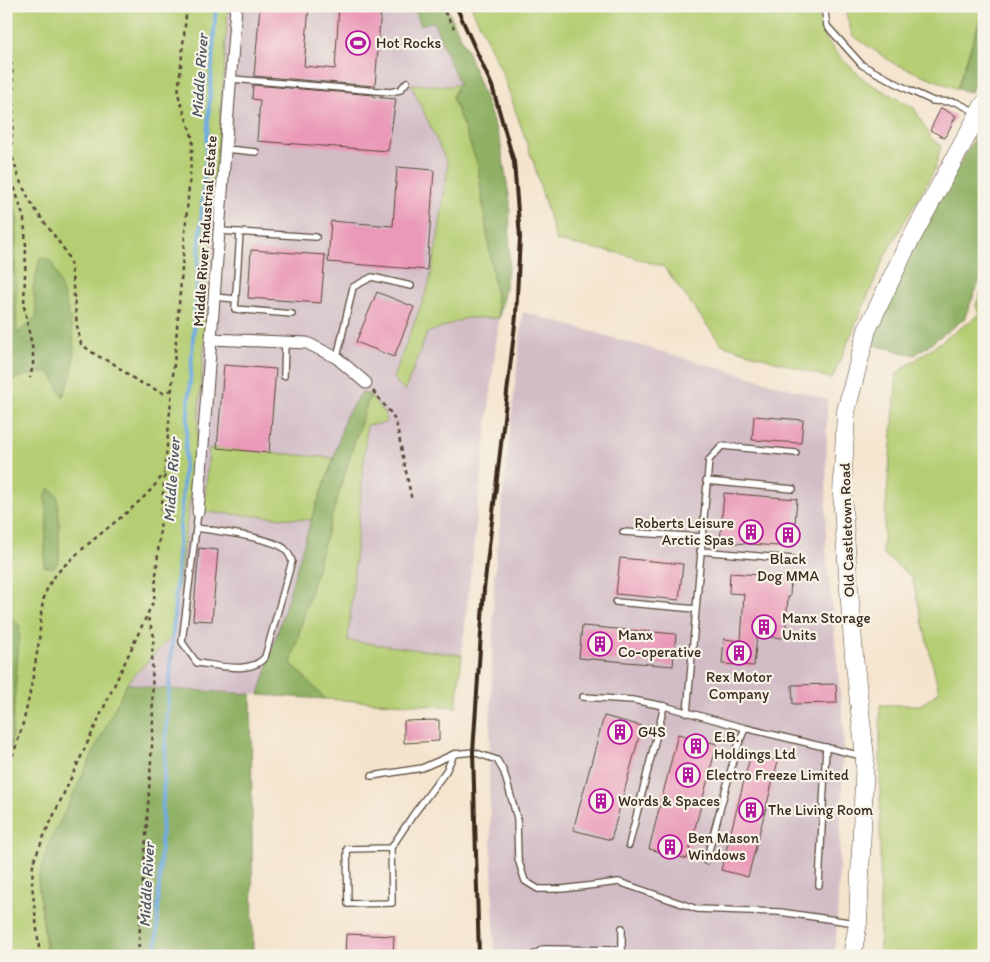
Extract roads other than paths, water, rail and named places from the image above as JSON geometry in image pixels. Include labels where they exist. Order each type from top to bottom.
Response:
[{"type":"highway","name":"Old Castletown Road","points":[[852,956],[858,923],[865,757],[854,656],[842,494],[846,411],[867,330],[905,250],[982,109]]},
{"type":"street","name":"Middle River Industrial Estate","points":[[198,512],[236,6]]},
{"type":"street","name":"Middle River Industrial Estate","points":[[211,339],[307,343],[337,358],[366,383]]},
{"type":"lane","points":[[824,6],[827,26],[862,65],[933,101],[956,102],[982,109]]},
{"type":"lane","points":[[232,79],[390,92],[400,90],[407,82]]},
{"type":"lane","points":[[226,149],[256,152]]},
{"type":"lane","points":[[220,231],[316,237]]},
{"type":"lane","points":[[240,232],[235,309],[292,314]]},
{"type":"lane","points":[[337,358],[352,287],[372,277],[411,286]]},
{"type":"lane","points":[[214,297],[236,299]]},
{"type":"lane","points":[[284,376],[285,342]]},
{"type":"lane","points":[[688,713],[709,460],[722,446],[796,452]]},
{"type":"lane","points":[[706,481],[793,489]]},
{"type":"lane","points":[[196,528],[267,541],[284,548],[292,561],[264,657],[256,665],[243,668],[197,663],[182,642],[196,528],[198,512]]},
{"type":"lane","points":[[623,532],[702,537]]},
{"type":"lane","points":[[700,551],[792,559]]},
{"type":"lane","points":[[616,602],[696,609]]},
{"type":"lane","points":[[584,697],[633,700],[664,706],[865,757]]},
{"type":"lane","points":[[629,845],[664,706]]},
{"type":"lane","points":[[706,861],[736,751],[745,728]]},
{"type":"lane","points":[[819,885],[826,747]]},
{"type":"lane","points":[[372,776],[422,768],[454,754],[473,752],[497,760],[504,772],[517,818],[518,859],[520,866],[525,881],[538,889],[562,890],[619,882],[697,909],[780,912],[858,923]]},
{"type":"lane","points":[[391,848],[347,849],[348,904],[392,903],[391,848],[446,771],[454,754]]},
{"type":"lane","points":[[532,956],[543,949],[622,953],[622,928]]},
{"type":"waterway","name":"Middle River","points":[[156,956],[166,732],[216,6]]},
{"type":"railway","points":[[456,6],[492,86],[514,162],[520,237],[516,316],[484,589],[473,752],[479,956]]},
{"type":"place","name":"Hot Rocks","points":[[358,43]]},
{"type":"place","name":"Roberts Leisure Arctic Spas","points":[[751,532]]},
{"type":"place","name":"Black Dog MMA","points":[[788,535]]},
{"type":"place","name":"Manx Storage Units","points":[[764,627]]},
{"type":"place","name":"Manx Co-operative","points":[[600,644]]},
{"type":"place","name":"Rex Motor Company","points":[[739,653]]},
{"type":"place","name":"G4S","points":[[620,732]]},
{"type":"place","name":"E.B. Holdings Ltd","points":[[696,746]]},
{"type":"place","name":"Electro Freeze Limited","points":[[688,775]]},
{"type":"place","name":"Words & Spaces","points":[[601,801]]},
{"type":"place","name":"The Living Room","points":[[751,810]]},
{"type":"place","name":"Ben Mason Windows","points":[[670,847]]}]
